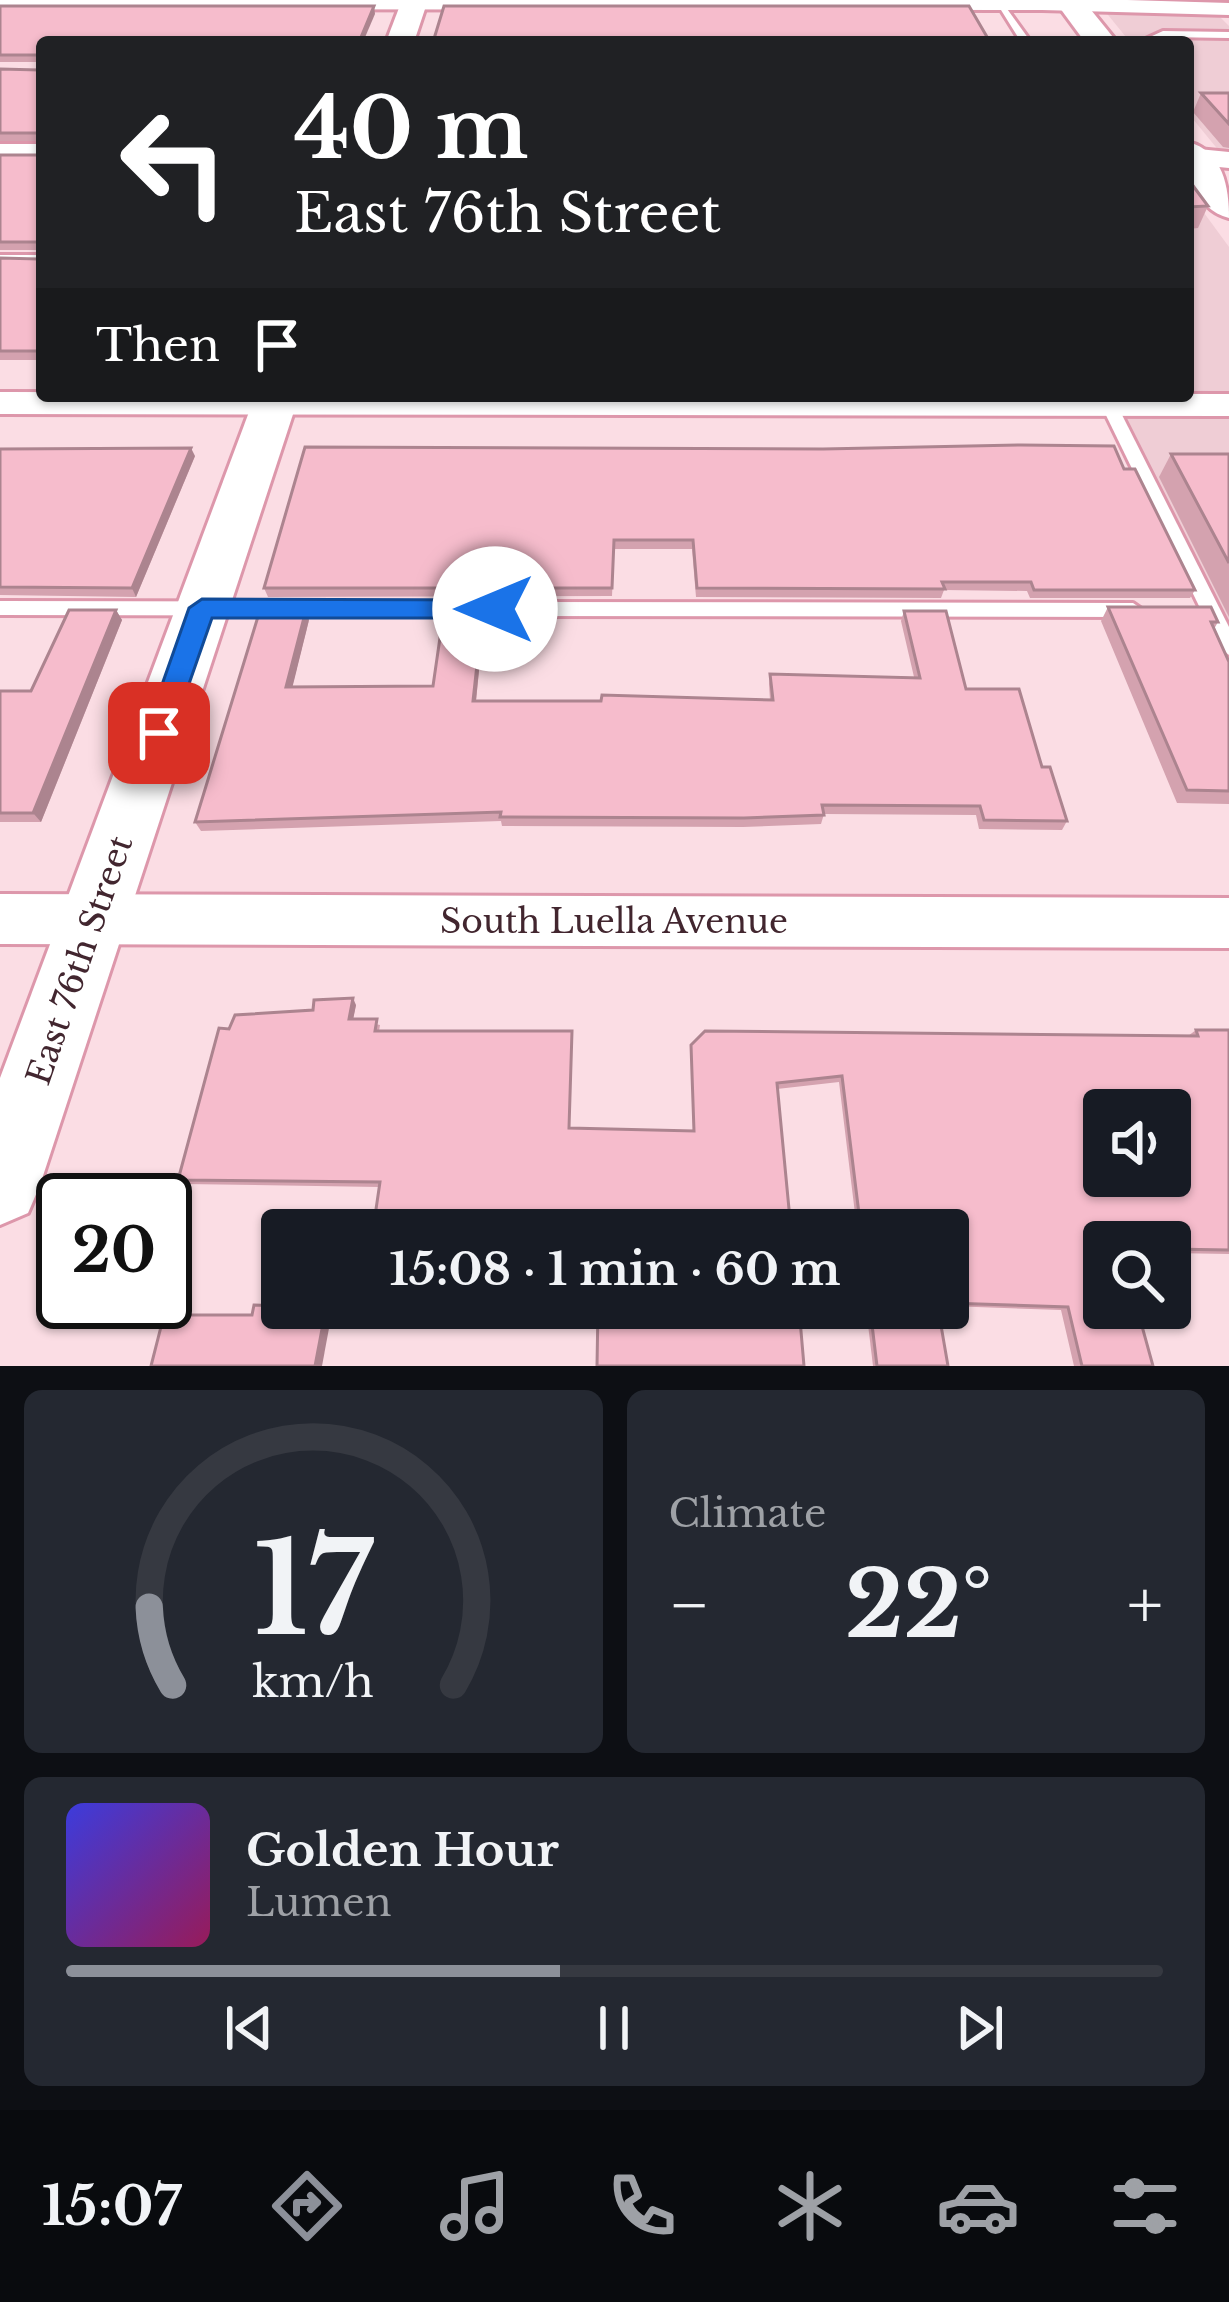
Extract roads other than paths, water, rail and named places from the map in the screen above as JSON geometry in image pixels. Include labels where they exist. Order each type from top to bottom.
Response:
[{"type":"main road","points":[[1071,3],[1096,36]]},
{"type":"main road","points":[[1194,161],[1229,206]]},
{"type":"street","points":[[402,36],[414,2]]},
{"type":"street","points":[[0,3],[907,2],[1223,8]]},
{"type":"street","points":[[0,152],[36,152]]},
{"type":"street","points":[[1194,156],[1229,160]]},
{"type":"street","points":[[0,403],[92,402]]},
{"type":"street","name":"East 76th Street","points":[[0,1185],[274,402]]},
{"type":"street","points":[[1122,402],[1229,405]]},
{"type":"street","name":"South Luella Avenue","points":[[0,919],[1229,923]]},
{"type":"lane","points":[[1000,4],[1022,36]]},
{"type":"lane","points":[[1158,36],[1229,35]]},
{"type":"lane","points":[[0,259],[36,259]]},
{"type":"lane","points":[[1122,402],[1229,647]]},
{"type":"lane","points":[[0,608],[1162,610]]},
{"type":"lane","points":[[1186,610],[1210,610]]}]
